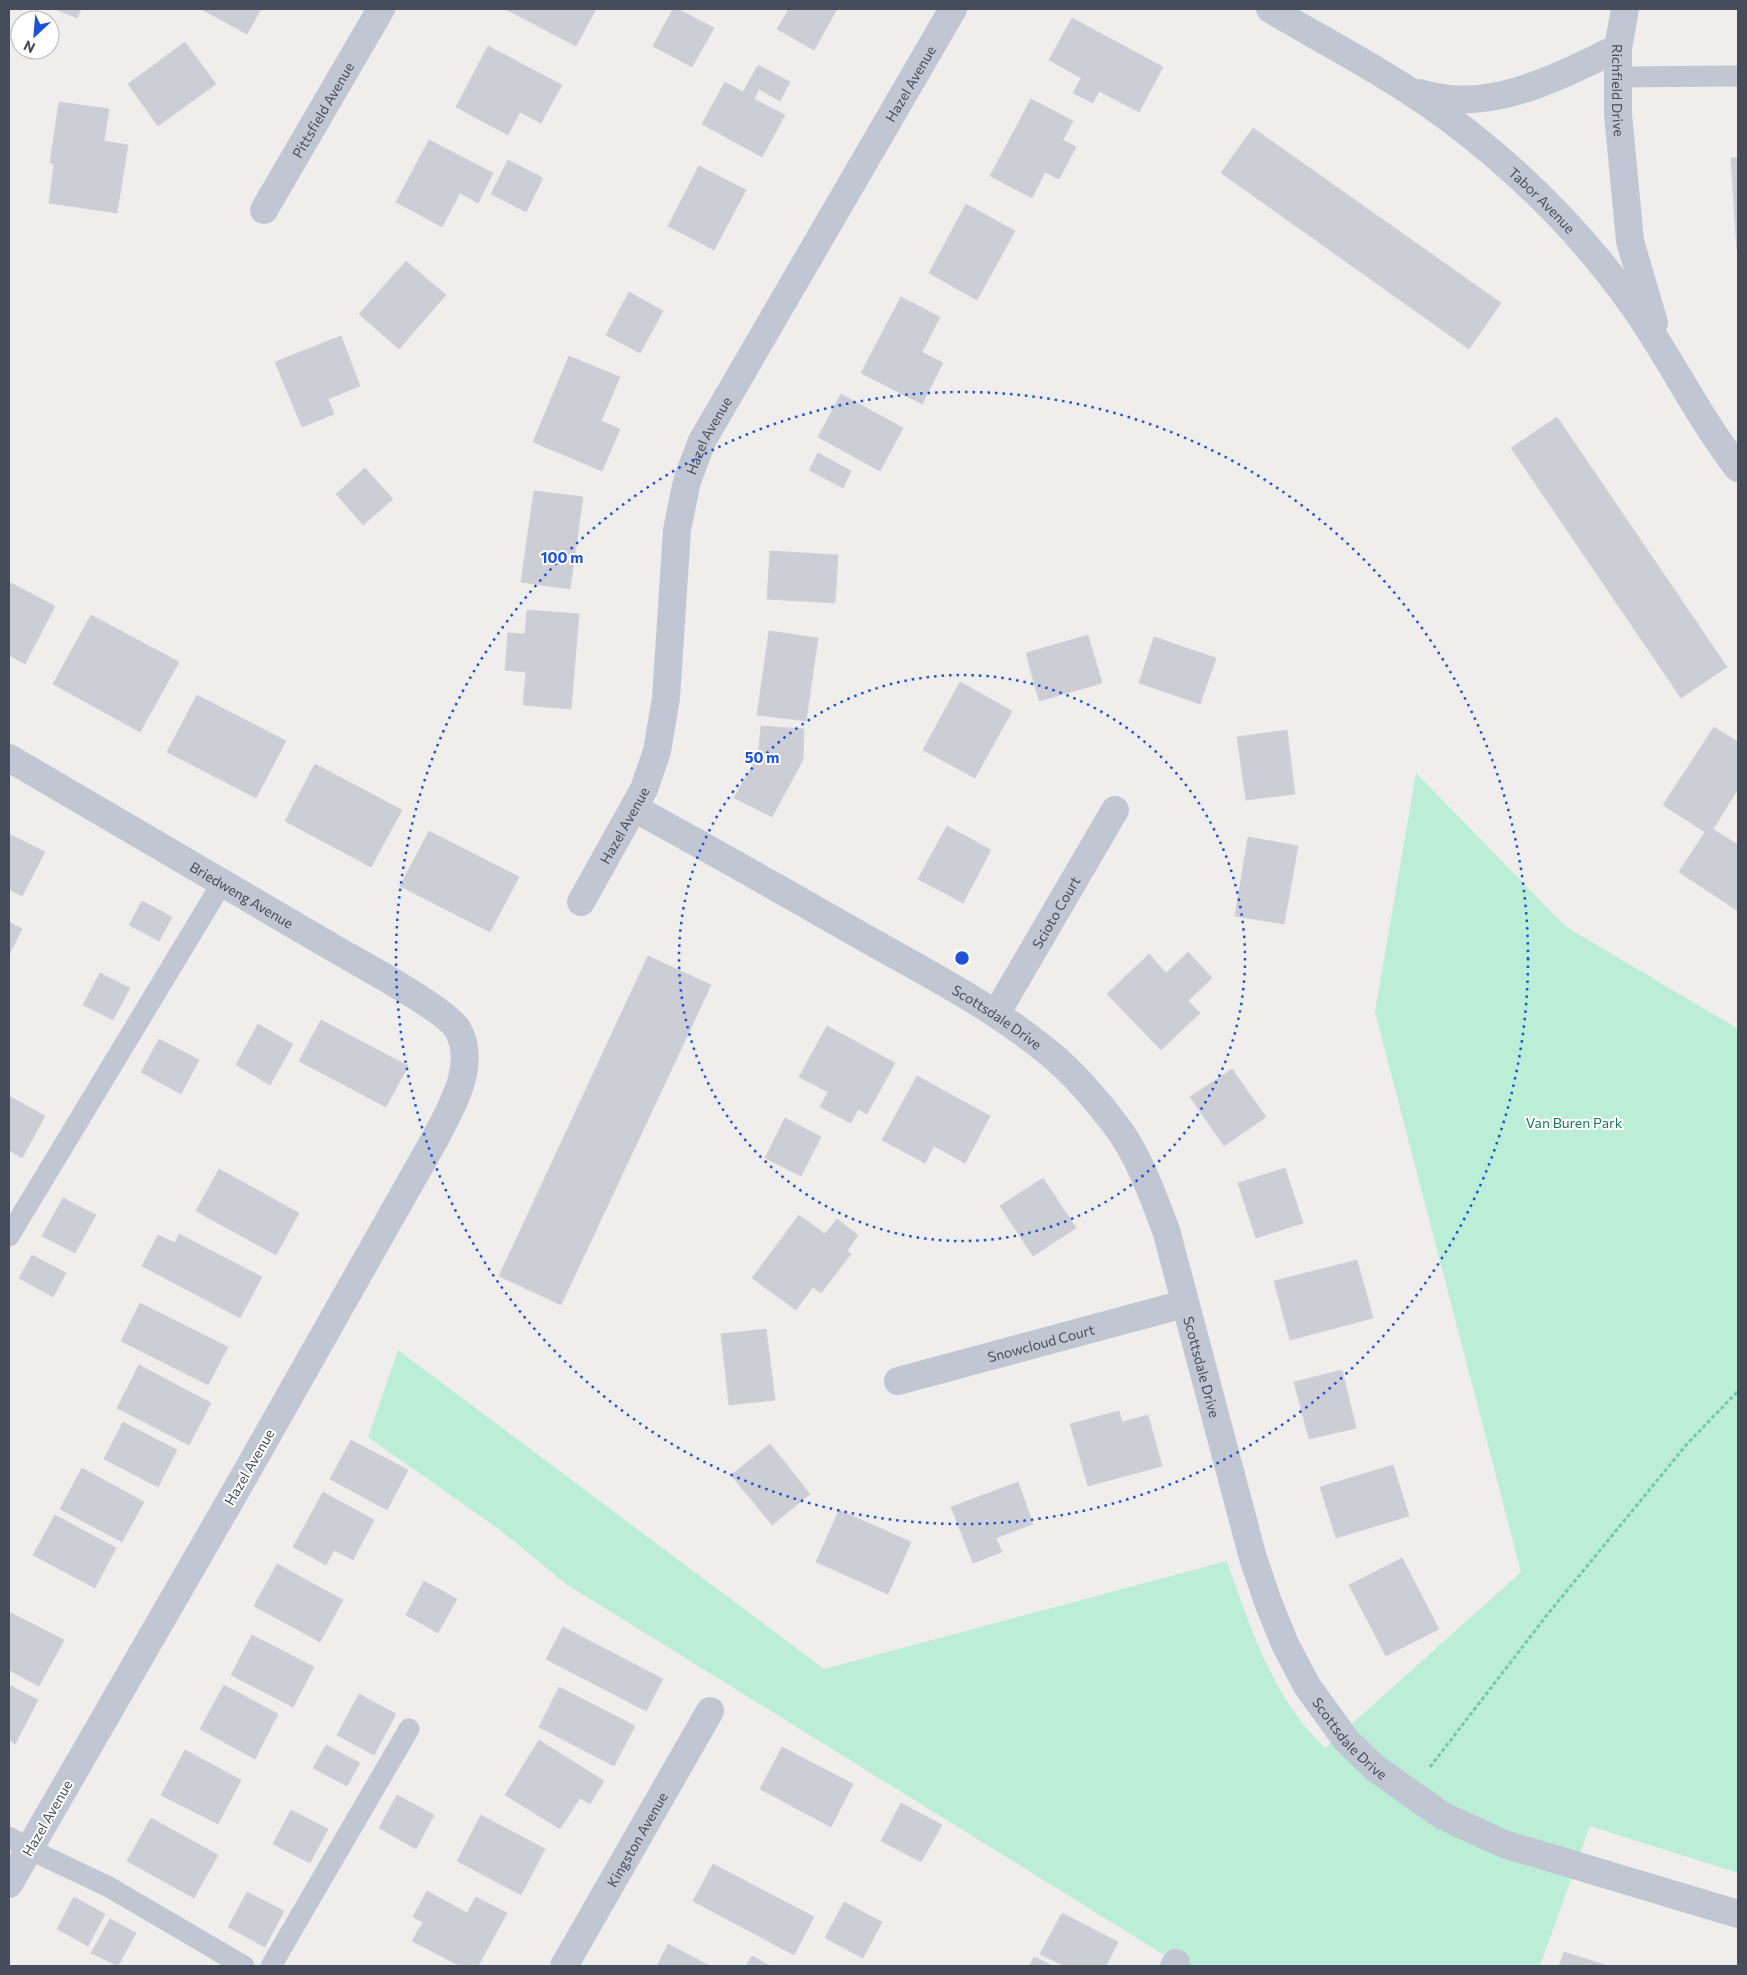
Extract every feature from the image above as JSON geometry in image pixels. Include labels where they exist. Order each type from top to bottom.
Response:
[{"type":"street","name":"Pittsfield Avenue","points":[[264,210],[381,9]]},
{"type":"street","name":"Hazel Avenue","points":[[581,902],[644,789],[656,751],[666,698],[677,530],[687,481],[702,442],[953,9]]},
{"type":"street","name":"Tabor Avenue","points":[[1270,9],[1404,88],[1446,116],[1496,155],[1543,198],[1591,252],[1632,304],[1717,442],[1738,468]]},
{"type":"street","points":[[1618,48],[1625,9]]},
{"type":"street","name":"Richfield Drive","points":[[1404,88],[1429,96],[1460,100],[1498,97],[1544,84],[1618,48],[1618,114],[1630,241],[1663,354]]},
{"type":"street","name":"Briedweng Avenue","points":[[9,758],[369,968],[437,1010],[458,1028],[463,1042]]},
{"type":"street","name":"Scottsdale Drive","points":[[634,808],[972,998],[996,1014],[1051,1054],[1083,1086],[1121,1133],[1146,1180],[1166,1230],[1184,1304],[1253,1558],[1268,1602],[1285,1644],[1307,1686],[1347,1741],[1375,1768],[1442,1816],[1504,1844],[1738,1914]]},
{"type":"street","name":"Scioto Court","points":[[996,1014],[1115,810]]},
{"type":"street","name":"Hazel Avenue","points":[[9,1884],[19,1843],[228,1504],[436,1137],[458,1092],[465,1061],[463,1042]]},
{"type":"street","name":"Snowcloud Court","points":[[898,1381],[1184,1304]]},
{"type":"street","name":"Kingston Avenue","points":[[564,1966],[710,1711]]},
{"type":"lane","points":[[1618,76],[1738,76]]},
{"type":"lane","points":[[9,1236],[222,883]]},
{"type":"lane","points":[[271,1966],[410,1729]]},
{"type":"lane","points":[[19,1843],[109,1887],[244,1966]]},
{"type":"path","points":[[1410,1794],[1547,1615],[1687,1444],[1738,1391]]},
{"type":"green space","name":"Van Buren Park","points":[[1416,773],[1565,926],[1738,1029],[1738,1873],[1590,1826],[1540,1966],[1182,1966],[566,1584],[500,1530],[368,1437],[398,1350],[824,1669],[1227,1561],[1254,1636],[1277,1685],[1307,1729],[1325,1748],[1521,1572],[1375,1012]]},
{"type":"building","points":[[55,9],[81,9],[77,18]]},
{"type":"building","points":[[201,9],[261,9],[247,34]]},
{"type":"building","points":[[505,9],[596,9],[576,46]]},
{"type":"building","points":[[673,9],[678,9],[714,28],[692,67],[653,46]]},
{"type":"building","points":[[789,9],[837,9],[814,50],[777,29]]},
{"type":"building","points":[[1072,18],[1163,67],[1139,112],[1099,91],[1093,103],[1073,93],[1081,78],[1049,60]]},
{"type":"building","points":[[185,42],[216,84],[158,126],[128,84]]},
{"type":"building","points":[[488,46],[562,85],[541,123],[520,112],[508,135],[456,107]]},
{"type":"building","points":[[758,65],[790,82],[780,101],[759,89],[754,99],[785,115],[762,157],[702,124],[725,82],[743,92]]},
{"type":"building","points":[[1031,99],[1073,121],[1063,140],[1076,147],[1059,179],[1045,172],[1032,198],[990,176]]},
{"type":"building","points":[[59,102],[109,109],[104,141],[128,145],[117,213],[49,203],[54,164],[50,163]]},
{"type":"building","points":[[1253,128],[1501,303],[1469,349],[1221,173]]},
{"type":"building","points":[[429,140],[493,173],[478,203],[460,193],[442,227],[396,202]]},
{"type":"building","points":[[1731,158],[1738,158],[1738,251],[1737,251]]},
{"type":"building","points":[[508,160],[543,178],[526,212],[491,194]]},
{"type":"building","points":[[699,166],[746,190],[714,250],[668,226]]},
{"type":"building","points":[[966,204],[1015,231],[977,300],[929,273]]},
{"type":"building","points":[[406,261],[446,295],[399,349],[359,314]]},
{"type":"building","points":[[629,292],[663,311],[640,353],[606,335]]},
{"type":"building","points":[[901,297],[940,317],[922,352],[943,363],[922,404],[861,373]]},
{"type":"building","points":[[341,336],[360,386],[328,399],[334,414],[302,427],[275,362]]},
{"type":"building","points":[[569,356],[620,377],[601,421],[620,429],[602,471],[533,442]]},
{"type":"building","points":[[841,394],[903,428],[880,471],[818,437]]},
{"type":"building","points":[[1557,417],[1727,667],[1681,698],[1511,448]]},
{"type":"building","points":[[818,453],[851,471],[843,488],[809,470]]},
{"type":"building","points":[[365,468],[393,499],[363,525],[336,494]]},
{"type":"building","points":[[534,491],[583,497],[570,589],[521,582]]},
{"type":"building","points":[[770,551],[838,555],[835,603],[767,599]]},
{"type":"building","points":[[9,582],[55,606],[25,664],[9,655]]},
{"type":"building","points":[[527,610],[579,614],[571,709],[523,705],[526,672],[505,670],[508,633],[525,634]]},
{"type":"building","points":[[91,615],[179,662],[140,732],[53,684]]},
{"type":"building","points":[[769,631],[818,638],[806,721],[757,715]]},
{"type":"building","points":[[1088,635],[1102,683],[1039,701],[1026,653]]},
{"type":"building","points":[[1154,637],[1216,658],[1200,704],[1139,683]]},
{"type":"building","points":[[960,682],[1012,711],[975,778],[923,750]]},
{"type":"building","points":[[197,695],[286,741],[256,798],[167,752]]},
{"type":"building","points":[[761,726],[804,729],[803,760],[772,817],[734,798],[758,756]]},
{"type":"building","points":[[1714,727],[1738,742],[1738,789],[1713,829],[1738,845],[1738,911],[1679,872],[1705,832],[1663,805]]},
{"type":"building","points":[[1287,730],[1295,794],[1246,800],[1237,737]]},
{"type":"building","points":[[315,764],[402,810],[371,867],[285,821]]},
{"type":"building","points":[[947,826],[991,850],[963,903],[918,879]]},
{"type":"building","points":[[429,831],[519,877],[490,932],[400,886]]},
{"type":"building","points":[[9,834],[45,852],[22,896],[9,889]]},
{"type":"building","points":[[1248,837],[1298,846],[1284,924],[1235,916]]},
{"type":"building","points":[[142,901],[172,917],[159,941],[129,925]]},
{"type":"building","points":[[9,922],[22,929],[9,955]]},
{"type":"building","points":[[1188,952],[1212,978],[1188,1001],[1200,1013],[1161,1050],[1107,994],[1149,954],[1166,973]]},
{"type":"building","points":[[648,956],[711,985],[561,1305],[499,1276]]},
{"type":"building","points":[[100,973],[130,988],[113,1020],[83,1005]]},
{"type":"building","points":[[321,1020],[408,1066],[386,1107],[299,1061]]},
{"type":"building","points":[[258,1024],[293,1044],[270,1085],[236,1065]]},
{"type":"building","points":[[827,1026],[895,1063],[867,1114],[858,1109],[851,1123],[820,1107],[828,1092],[799,1077]]},
{"type":"building","points":[[159,1039],[199,1060],[181,1094],[141,1072]]},
{"type":"building","points":[[1232,1069],[1266,1117],[1224,1146],[1190,1097]]},
{"type":"building","points":[[917,1076],[990,1116],[965,1163],[934,1146],[925,1163],[882,1140]]},
{"type":"building","points":[[9,1096],[45,1116],[22,1158],[9,1150]]},
{"type":"building","points":[[785,1118],[821,1137],[801,1176],[765,1158]]},
{"type":"building","points":[[1285,1168],[1303,1223],[1256,1238],[1238,1183]]},
{"type":"building","points":[[219,1169],[299,1213],[276,1255],[196,1211]]},
{"type":"building","points":[[1043,1178],[1076,1228],[1033,1256],[1000,1206]]},
{"type":"building","points":[[63,1198],[96,1215],[75,1253],[42,1236]]},
{"type":"building","points":[[799,1215],[825,1234],[837,1219],[858,1235],[847,1251],[851,1254],[821,1293],[813,1287],[796,1310],[752,1278]]},
{"type":"building","points":[[179,1234],[262,1277],[240,1318],[142,1266],[158,1235],[175,1243]]},
{"type":"building","points":[[32,1255],[66,1273],[53,1297],[19,1278]]},
{"type":"building","points":[[1357,1260],[1373,1318],[1290,1340],[1274,1281]]},
{"type":"building","points":[[140,1303],[228,1347],[208,1385],[121,1341]]},
{"type":"building","points":[[766,1329],[775,1400],[729,1405],[721,1334]]},
{"type":"building","points":[[139,1365],[211,1403],[189,1445],[117,1408]]},
{"type":"building","points":[[1342,1370],[1356,1428],[1309,1439],[1294,1382]]},
{"type":"building","points":[[1119,1411],[1122,1422],[1148,1415],[1162,1466],[1088,1486],[1070,1424]]},
{"type":"building","points":[[123,1422],[177,1450],[158,1487],[104,1459]]},
{"type":"building","points":[[351,1440],[408,1470],[387,1510],[330,1479]]},
{"type":"building","points":[[770,1444],[810,1494],[772,1525],[731,1475]]},
{"type":"building","points":[[1393,1465],[1409,1516],[1336,1538],[1320,1487]]},
{"type":"building","points":[[82,1468],[144,1502],[122,1542],[60,1509]]},
{"type":"building","points":[[1018,1482],[1033,1524],[996,1538],[1002,1552],[973,1563],[951,1507]]},
{"type":"building","points":[[323,1492],[374,1520],[353,1560],[334,1550],[326,1565],[293,1547]]},
{"type":"building","points":[[839,1510],[911,1542],[888,1594],[816,1562]]},
{"type":"building","points":[[55,1515],[116,1548],[95,1588],[33,1555]]},
{"type":"building","points":[[1402,1558],[1439,1629],[1386,1656],[1349,1585]]},
{"type":"building","points":[[277,1564],[343,1600],[320,1642],[254,1606]]},
{"type":"building","points":[[424,1581],[457,1599],[438,1633],[406,1615]]},
{"type":"building","points":[[9,1612],[64,1640],[39,1686],[9,1670]]},
{"type":"building","points":[[563,1627],[663,1679],[646,1711],[546,1659]]},
{"type":"building","points":[[252,1635],[314,1667],[293,1707],[231,1675]]},
{"type":"building","points":[[9,1685],[38,1700],[15,1744],[9,1740]]},
{"type":"building","points":[[224,1685],[278,1714],[255,1759],[200,1729]]},
{"type":"building","points":[[559,1687],[635,1726],[614,1766],[539,1727]]},
{"type":"building","points":[[359,1694],[396,1714],[374,1755],[337,1735]]},
{"type":"building","points":[[539,1740],[604,1781],[590,1804],[580,1798],[560,1829],[505,1795]]},
{"type":"building","points":[[326,1745],[360,1763],[347,1786],[313,1768]]},
{"type":"building","points":[[782,1747],[853,1784],[831,1827],[760,1789]]},
{"type":"building","points":[[185,1750],[241,1780],[218,1824],[161,1795]]},
{"type":"building","points":[[397,1795],[434,1815],[416,1849],[379,1828]]},
{"type":"building","points":[[901,1803],[942,1825],[921,1862],[881,1841]]},
{"type":"building","points":[[291,1810],[328,1829],[310,1863],[273,1844]]},
{"type":"building","points":[[481,1815],[545,1849],[521,1895],[457,1861]]},
{"type":"building","points":[[151,1818],[218,1855],[194,1898],[127,1861]]},
{"type":"building","points":[[713,1864],[814,1917],[794,1955],[693,1901]]},
{"type":"building","points":[[427,1891],[467,1913],[476,1897],[507,1913],[478,1966],[460,1966],[412,1941],[423,1922],[413,1917]]},
{"type":"building","points":[[247,1892],[284,1911],[265,1947],[228,1927]]},
{"type":"building","points":[[74,1897],[105,1914],[88,1946],[57,1929]]},
{"type":"building","points":[[844,1902],[882,1922],[863,1958],[825,1938]]},
{"type":"building","points":[[1062,1913],[1118,1942],[1106,1966],[1064,1966],[1040,1954]]},
{"type":"building","points":[[110,1919],[136,1933],[118,1966],[91,1953]]},
{"type":"building","points":[[668,1944],[710,1966],[657,1966]]},
{"type":"building","points":[[1564,1952],[1608,1966],[1559,1966]]},
{"type":"building","points":[[752,1956],[770,1966],[746,1966]]},
{"type":"building","points":[[1034,1957],[1053,1966],[1029,1966]]}]
